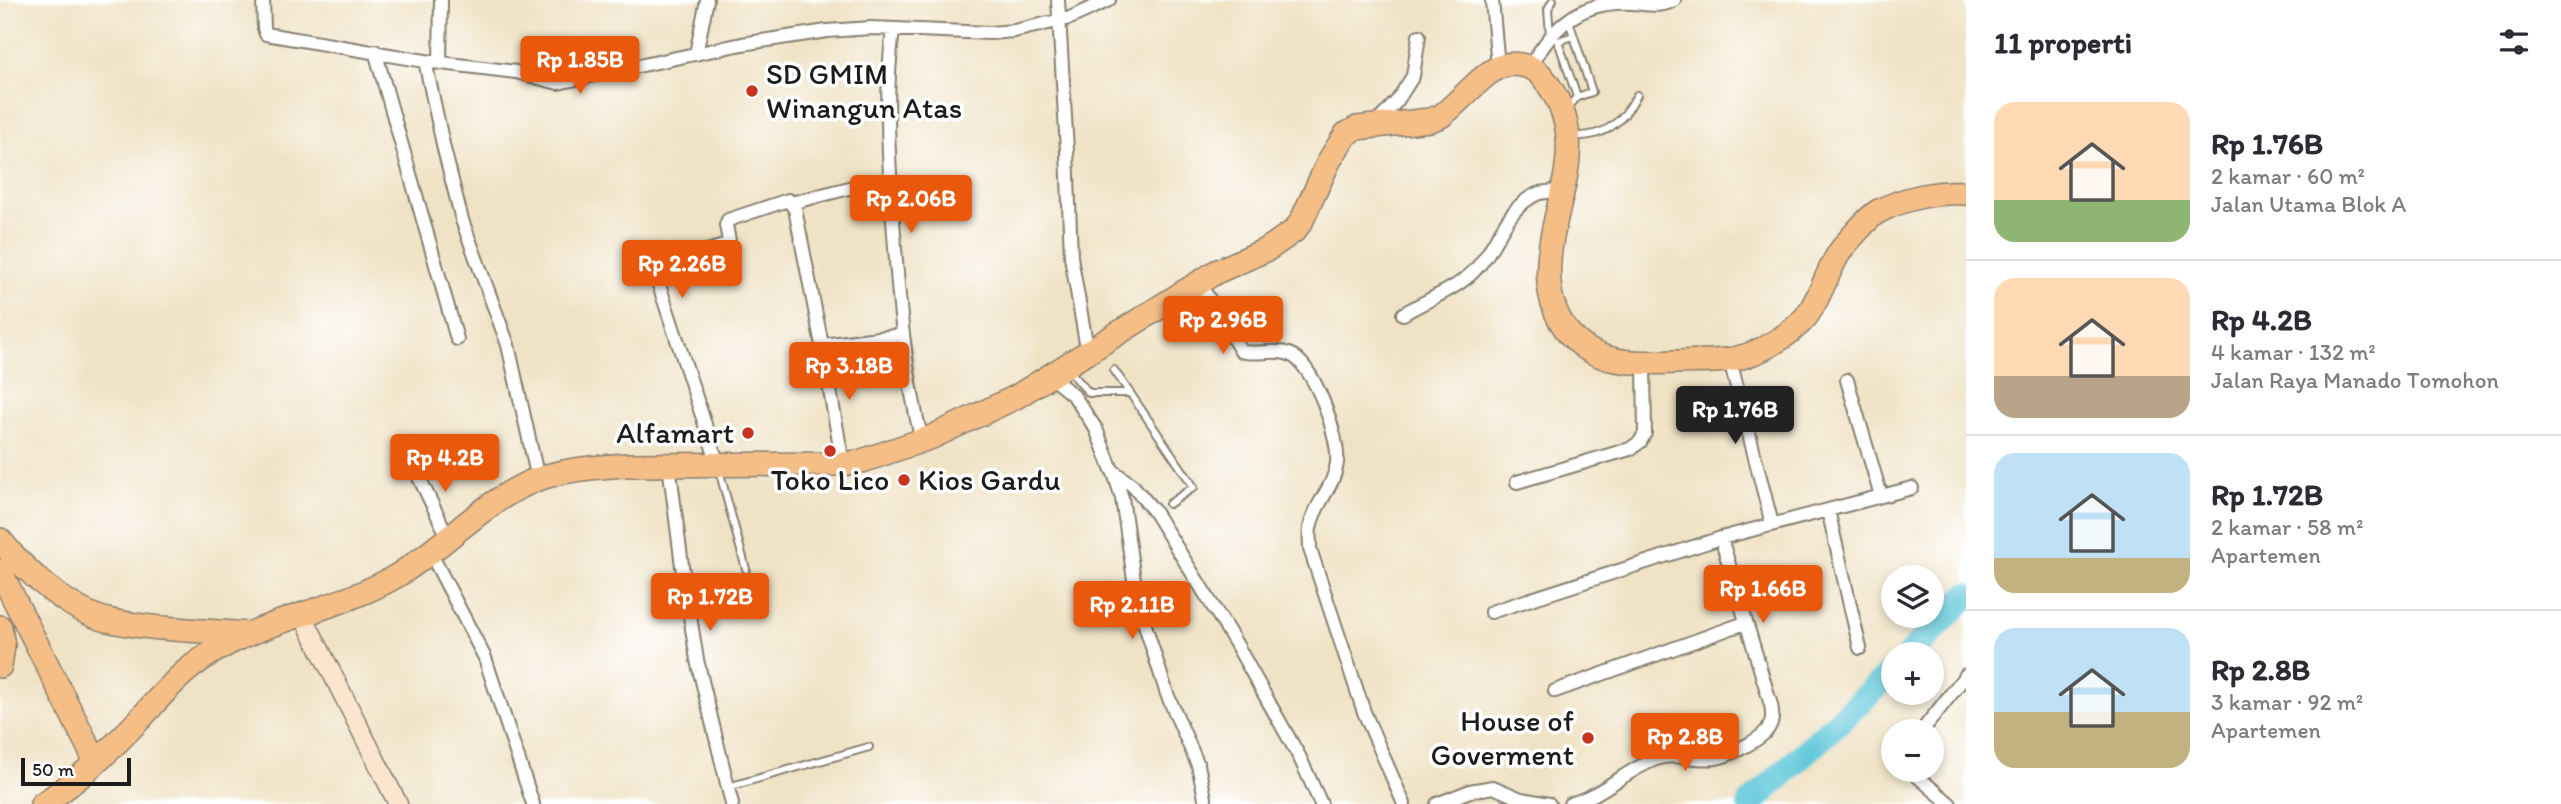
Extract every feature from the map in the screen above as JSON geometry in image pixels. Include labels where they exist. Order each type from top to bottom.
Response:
[{"type":"highway","points":[[42,804],[74,782],[205,657],[251,634],[303,616],[393,578],[479,514],[538,479],[591,468],[669,464],[843,464],[862,461],[922,441],[1016,397],[1199,283],[1231,264],[1268,249],[1294,231],[1301,222],[1329,161],[1346,134],[1357,128],[1430,120],[1440,116],[1498,67],[1515,64],[1530,66],[1548,85],[1569,116],[1569,157],[1549,258],[1551,293],[1559,320],[1572,337],[1606,359],[1644,363],[1730,360],[1759,351],[1806,317],[1840,251],[1877,211],[1936,194],[1966,193]]},
{"type":"highway","points":[[0,540],[25,569],[80,609],[107,620],[251,634]]},
{"type":"highway","points":[[0,570],[96,762]]},
{"type":"highway","points":[[0,627],[3,646],[0,666]]},
{"type":"street","points":[[263,0],[266,34],[425,61],[516,72],[554,83],[742,44],[827,31],[1014,31],[1058,22],[1110,0]]},
{"type":"street","points":[[440,63],[441,0]]},
{"type":"street","points":[[696,54],[707,0]]},
{"type":"street","points":[[1058,0],[1071,257],[1088,354]]},
{"type":"street","points":[[1492,0],[1498,67]]},
{"type":"street","points":[[1530,66],[1550,35],[1568,19],[1593,5],[1629,2],[1666,5],[1674,0]]},
{"type":"street","points":[[893,30],[888,126],[891,183],[909,386],[922,441]]},
{"type":"street","points":[[1374,126],[1413,76],[1419,36]]},
{"type":"street","points":[[375,51],[457,339]]},
{"type":"street","points":[[425,61],[462,220],[508,345],[533,447],[538,479]]},
{"type":"street","points":[[718,464],[658,282],[657,266],[727,245],[729,241],[726,222],[730,219],[785,200],[791,202],[853,187],[891,183]]},
{"type":"street","points":[[1403,314],[1461,284],[1476,270],[1505,220],[1523,203],[1539,193],[1563,191]]},
{"type":"street","points":[[791,202],[795,209],[822,345],[843,464]]},
{"type":"street","points":[[1199,283],[1241,351],[1251,354],[1289,354],[1301,362],[1310,373],[1323,403],[1334,438],[1337,462],[1331,486],[1314,514],[1309,530],[1310,549],[1363,712],[1404,804]]},
{"type":"street","points":[[822,345],[903,335]]},
{"type":"street","points":[[1730,360],[1772,524]]},
{"type":"street","points":[[1517,482],[1630,449],[1640,442],[1645,433],[1644,363]]},
{"type":"street","points":[[1059,372],[1096,429],[1122,498],[1137,600],[1167,694],[1198,765],[1205,798]]},
{"type":"street","points":[[1847,380],[1881,496]]},
{"type":"street","points":[[669,464],[697,660],[732,804]]},
{"type":"street","points":[[413,465],[439,544],[485,658],[533,804]]},
{"type":"street","points":[[1112,470],[1133,486],[1154,511],[1228,630],[1300,758],[1321,804]]},
{"type":"street","points":[[1491,612],[1721,538],[1912,488]]},
{"type":"street","points":[[1828,510],[1860,648]]},
{"type":"street","points":[[1570,804],[1591,797],[1653,760],[1668,757],[1717,758],[1763,734],[1773,718],[1772,705],[1721,538]]},
{"type":"street","points":[[303,616],[398,804]]},
{"type":"street","points":[[1555,691],[1745,623]]},
{"type":"street","points":[[1931,719],[1966,675]]},
{"type":"street","points":[[1924,782],[1950,804]]},
{"type":"street","points":[[1437,804],[1470,791],[1493,787],[1521,799],[1549,804]]},
{"type":"lane","points":[[1550,35],[1548,9],[1553,0]]},
{"type":"lane","points":[[1568,19],[1592,92],[1569,116]]},
{"type":"lane","points":[[1573,36],[1558,41],[1569,116],[1590,137],[1604,132],[1629,112],[1637,95]]},
{"type":"lane","points":[[1114,370],[1194,486],[1169,504]]},
{"type":"lane","points":[[1059,372],[1089,393],[1130,393]]},
{"type":"lane","points":[[718,464],[746,569]]},
{"type":"lane","points":[[728,787],[869,747]]},
{"type":"waterway","points":[[1922,642],[1966,596]]},
{"type":"waterway","points":[[1750,804],[1881,682]]},
{"type":"place","name":"SD GMIM Winangun Atas","points":[[752,91]]},
{"type":"place","name":"Alfamart","points":[[748,433]]},
{"type":"place","name":"Toko Lico","points":[[830,451]]},
{"type":"place","name":"Kios Gardu","points":[[904,480]]},
{"type":"place","name":"House of Goverment","points":[[1588,738]]}]
